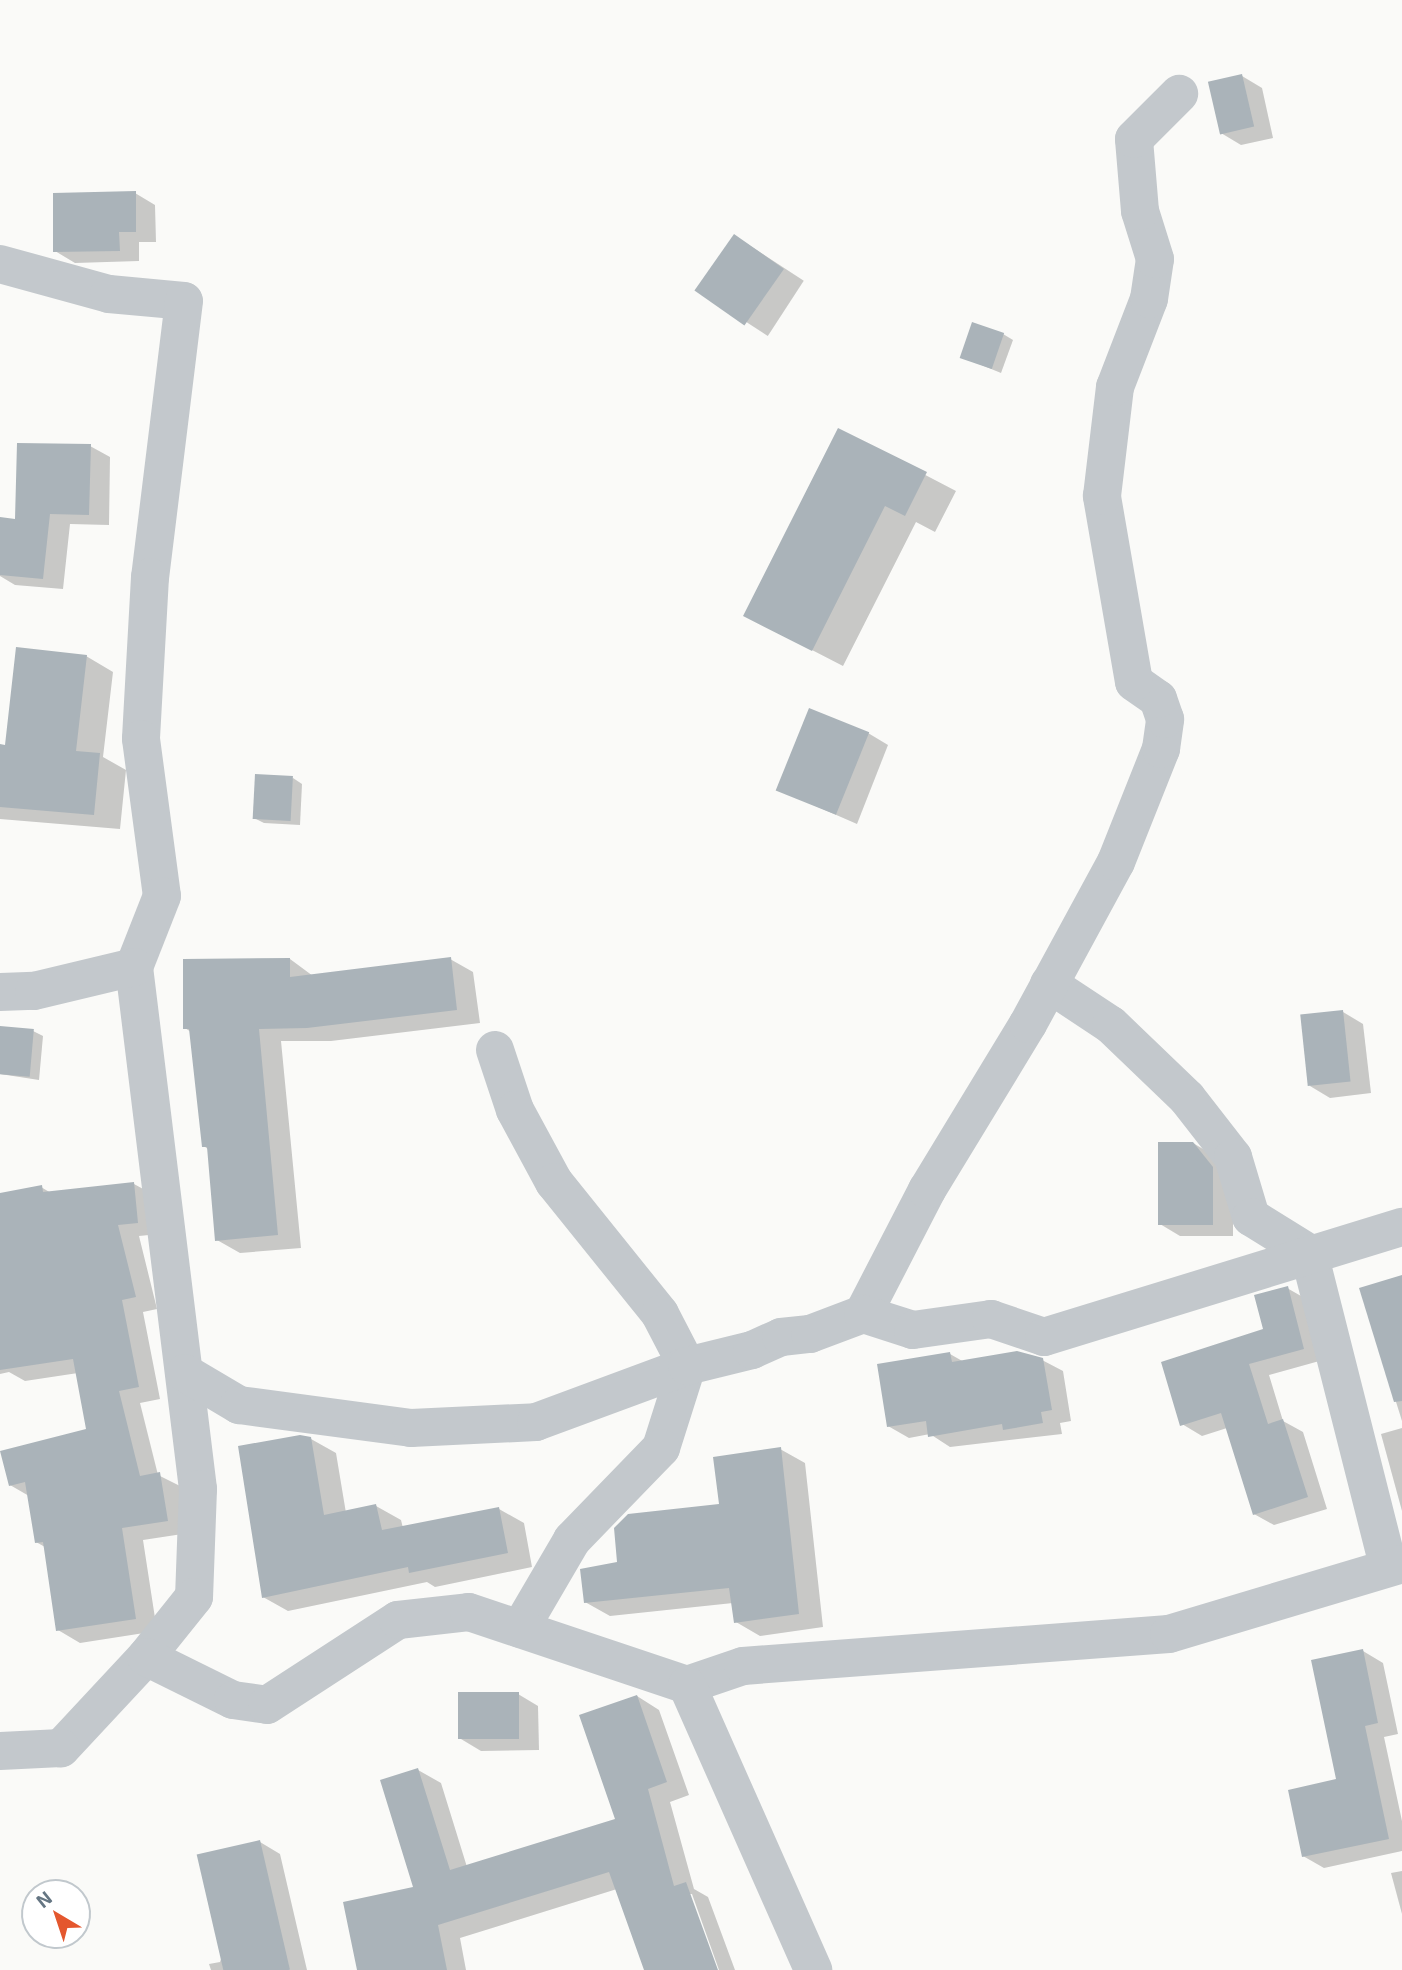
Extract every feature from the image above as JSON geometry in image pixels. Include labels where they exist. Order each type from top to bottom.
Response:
[{"type":"street","points":[[863,1314],[927,1190],[1049,984],[1116,862],[1161,749],[1166,719],[1158,699],[1134,682],[1102,496],[1115,387],[1149,299],[1155,259],[1140,211],[1134,138],[1179,94]]},
{"type":"street","points":[[0,264],[109,294],[184,301],[150,576],[141,739],[162,896],[134,967],[198,1489],[194,1597],[146,1657],[61,1748],[0,1751]]},
{"type":"street","points":[[0,992],[34,991],[134,967]]},
{"type":"street","points":[[146,1657],[233,1700],[267,1705],[398,1620],[469,1612],[688,1685],[743,1666],[1169,1634],[1395,1564],[1309,1253],[1251,1217],[1233,1157],[1187,1098],[1111,1025],[1049,984]]},
{"type":"street","points":[[495,1050],[515,1110],[554,1182],[660,1314],[687,1366],[661,1448],[572,1540],[520,1629]]},
{"type":"street","points":[[185,1373],[239,1405],[411,1428],[536,1422],[687,1366],[752,1350],[780,1337],[810,1334],[863,1314],[913,1330],[991,1319],[1044,1338],[1309,1253],[1402,1227]]},
{"type":"street","points":[[688,1685],[813,1970]]},
{"type":"building","points":[[1242,74],[1254,127],[1220,134],[1208,82]]},
{"type":"building","points":[[136,191],[136,232],[119,232],[120,251],[53,252],[53,193]]},
{"type":"building","points":[[734,234],[784,269],[744,326],[694,291]]},
{"type":"building","points":[[972,322],[1004,333],[992,369],[960,358]]},
{"type":"building","points":[[838,428],[927,472],[905,516],[885,506],[812,651],[743,616]]},
{"type":"building","points":[[17,443],[91,444],[89,515],[50,514],[43,579],[0,575],[0,517],[15,519]]},
{"type":"building","points":[[16,647],[87,655],[76,751],[100,753],[94,815],[0,807],[0,744],[5,745]]},
{"type":"building","points":[[809,708],[869,732],[836,815],[776,791]]},
{"type":"building","points":[[255,774],[293,776],[291,821],[253,819]]},
{"type":"building","points":[[451,957],[457,1010],[307,1028],[259,1029],[278,1235],[215,1241],[207,1147],[202,1147],[189,1029],[183,1029],[183,959],[290,958],[290,977]]},
{"type":"building","points":[[1343,1010],[1351,1082],[1308,1086],[1300,1014]]},
{"type":"building","points":[[0,1026],[34,1029],[30,1077],[0,1074]]},
{"type":"building","points":[[1158,1142],[1193,1142],[1213,1167],[1213,1225],[1158,1225]]},
{"type":"building","points":[[134,1182],[138,1223],[118,1225],[136,1297],[122,1300],[139,1387],[119,1391],[140,1476],[160,1472],[168,1521],[122,1528],[136,1619],[56,1631],[43,1542],[35,1543],[25,1482],[9,1486],[0,1451],[86,1429],[73,1359],[0,1370],[0,1193],[42,1185],[43,1192]]},
{"type":"building","points":[[1402,1275],[1402,1401],[1394,1402],[1359,1288]]},
{"type":"building","points":[[1288,1286],[1304,1349],[1249,1364],[1268,1424],[1283,1419],[1308,1497],[1253,1515],[1221,1413],[1180,1426],[1161,1362],[1263,1329],[1254,1295]]},
{"type":"building","points":[[1017,1351],[1043,1358],[1052,1410],[1041,1412],[1043,1423],[1003,1430],[1002,1424],[928,1437],[926,1421],[887,1427],[877,1364],[950,1352],[952,1362]]},
{"type":"building","points":[[300,1435],[311,1437],[324,1515],[376,1504],[382,1530],[499,1507],[508,1553],[409,1573],[408,1567],[262,1598],[238,1446]]},
{"type":"building","points":[[781,1447],[799,1614],[734,1623],[729,1588],[584,1603],[580,1569],[617,1562],[614,1528],[628,1514],[719,1504],[713,1457]]},
{"type":"building","points":[[1363,1649],[1378,1723],[1365,1726],[1389,1839],[1302,1857],[1288,1790],[1336,1779],[1311,1660]]},
{"type":"building","points":[[458,1692],[519,1692],[519,1739],[458,1739]]},
{"type":"building","points":[[637,1695],[667,1782],[648,1789],[674,1886],[686,1882],[718,1970],[644,1970],[609,1872],[438,1925],[447,1970],[357,1970],[343,1902],[413,1887],[380,1780],[418,1768],[450,1870],[615,1819],[579,1715]]},
{"type":"building","points":[[260,1840],[290,1970],[223,1970],[197,1855]]}]
